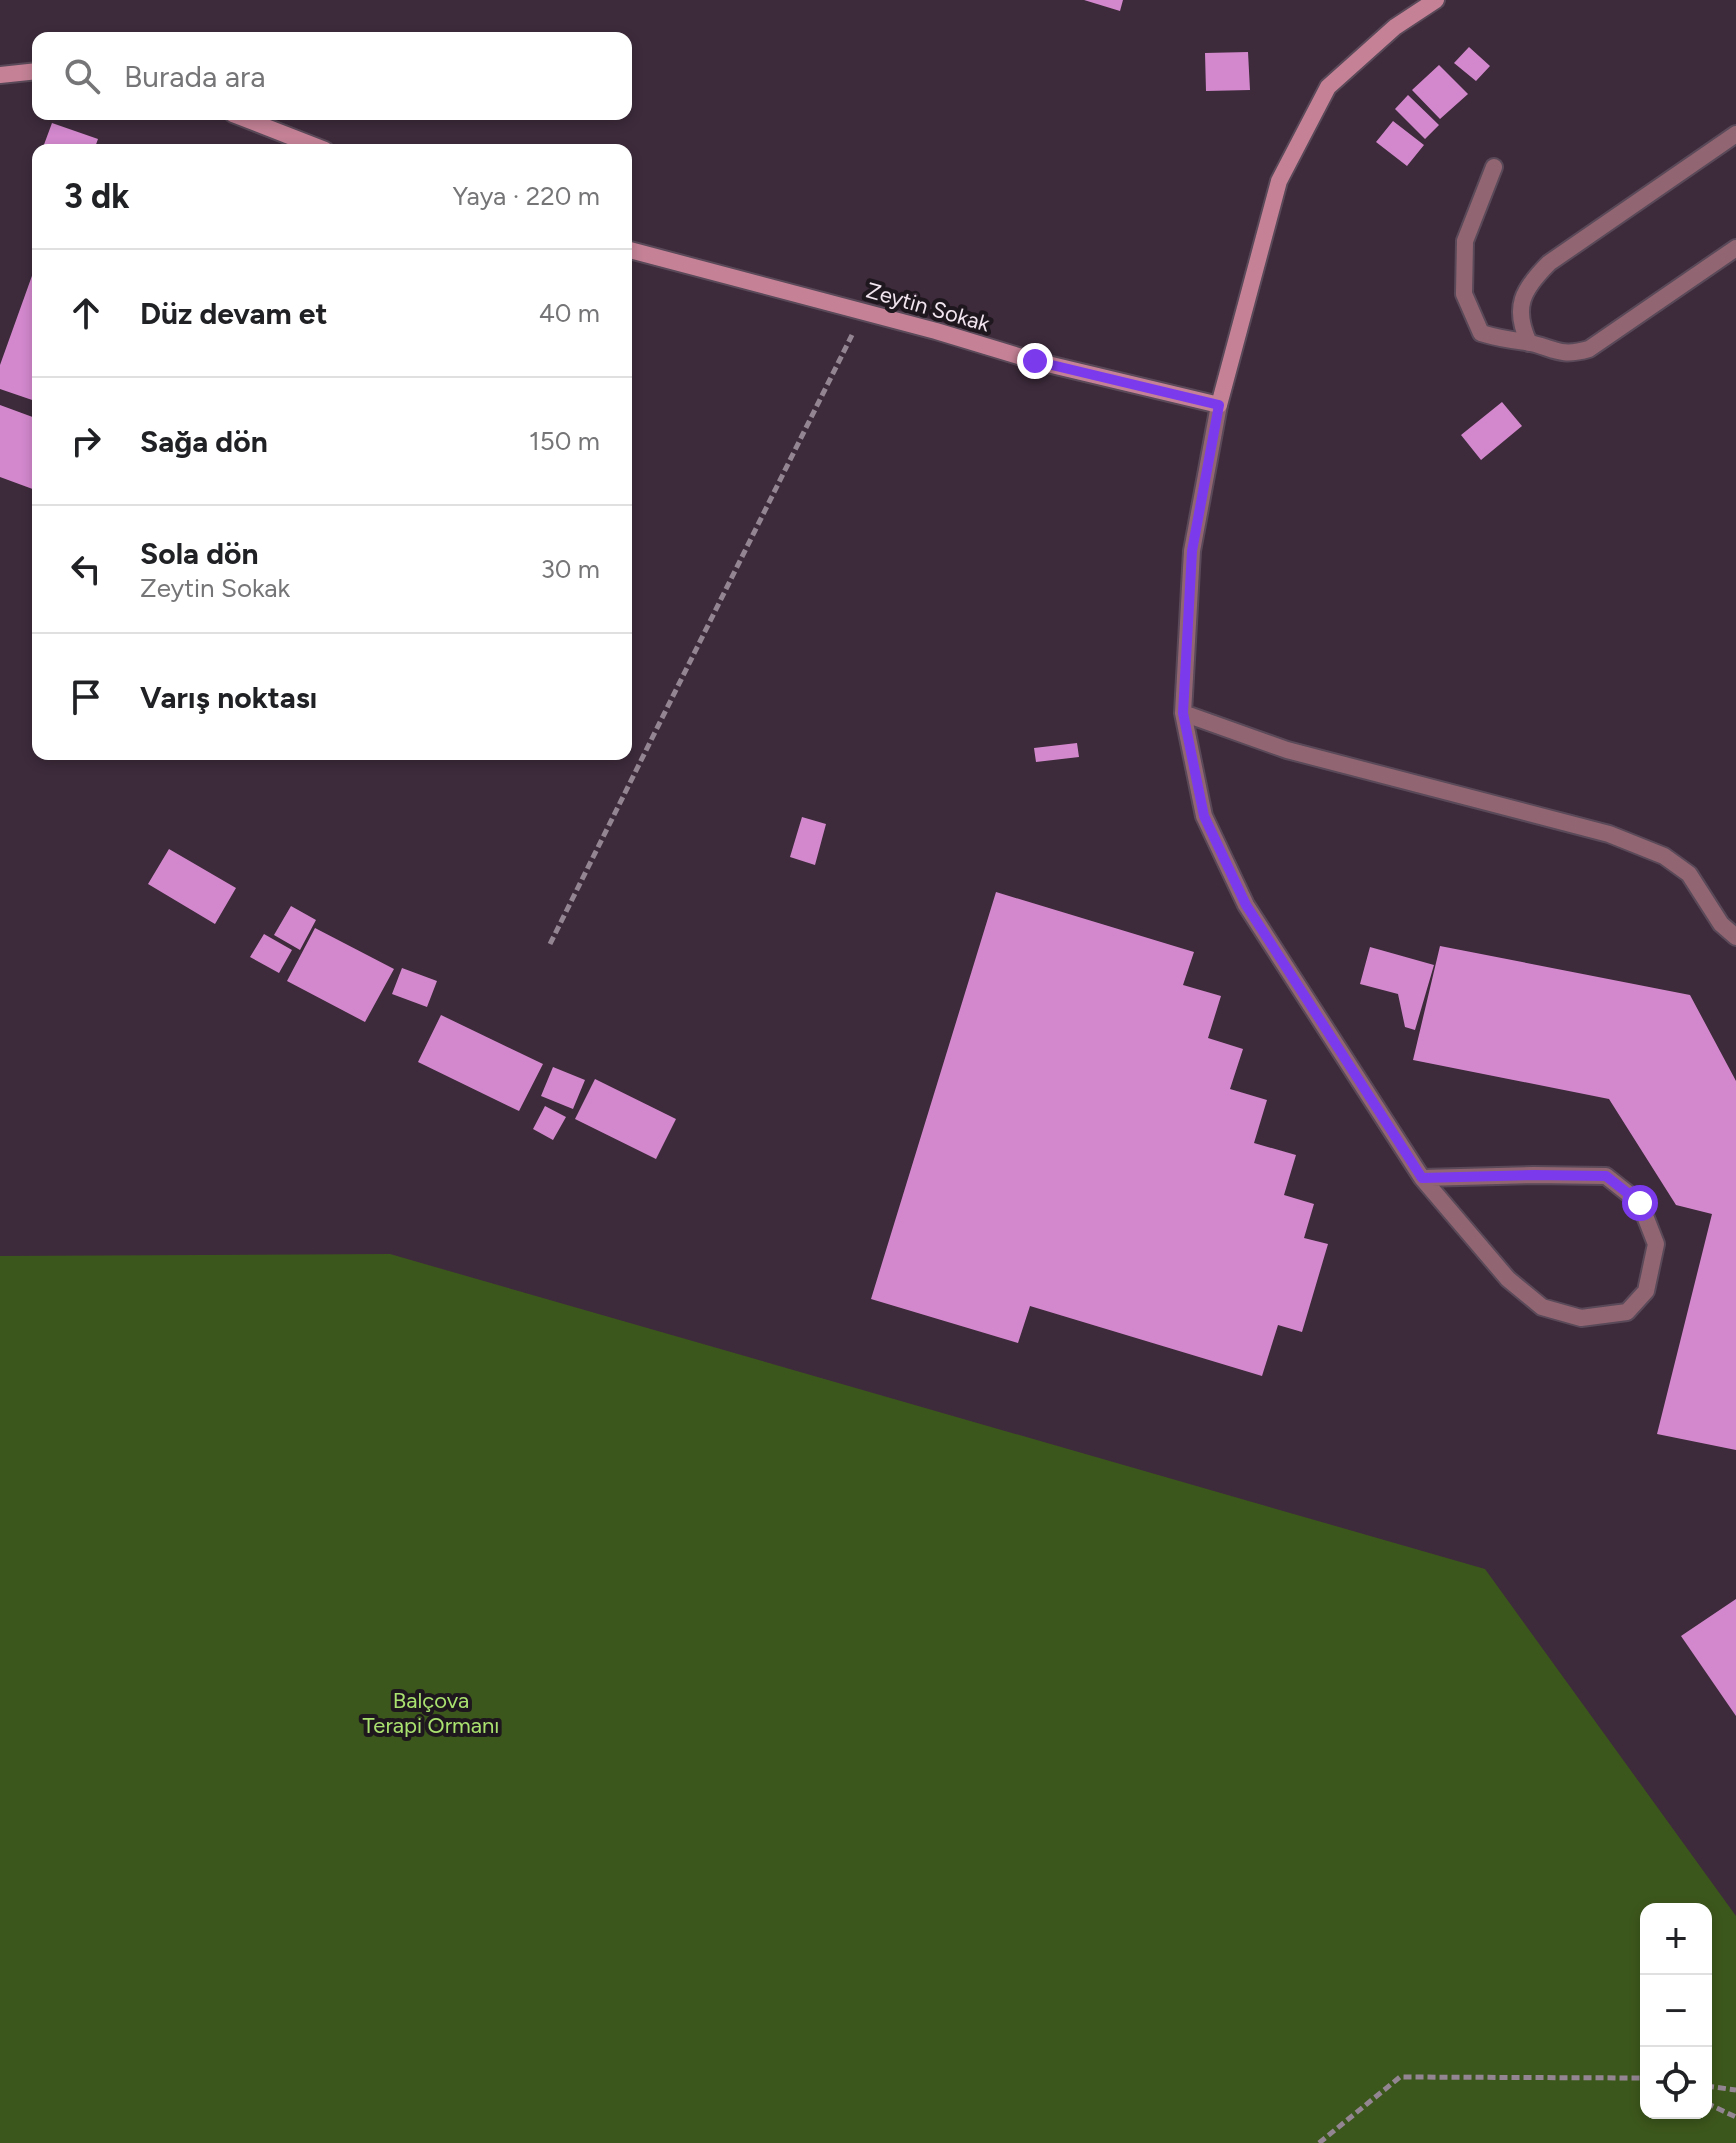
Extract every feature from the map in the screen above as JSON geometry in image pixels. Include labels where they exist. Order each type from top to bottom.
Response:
[{"type":"street","points":[[1219,405],[1279,181],[1328,87],[1395,27],[1436,0]]},
{"type":"street","points":[[0,75],[32,72]]},
{"type":"street","points":[[248,120],[310,144]]},
{"type":"street","name":"Zeytin Sokak","points":[[632,251],[1035,361],[1219,405]]},
{"type":"lane","points":[[1529,343],[1520,313],[1522,299],[1535,277],[1565,250],[1736,134]]},
{"type":"lane","points":[[1494,167],[1465,241],[1464,294],[1481,333],[1498,339],[1529,343],[1562,353],[1589,349],[1736,248]]},
{"type":"lane","points":[[1219,405],[1192,551],[1183,713],[1204,816],[1246,905],[1422,1178],[1508,1279],[1542,1307],[1581,1318],[1627,1312],[1646,1291],[1656,1244],[1640,1203],[1606,1176],[1422,1178]]},
{"type":"lane","points":[[1183,713],[1287,750],[1609,834],[1664,856],[1689,874],[1721,924],[1736,937]]},
{"type":"path","points":[[550,944],[864,312]]},
{"type":"path","points":[[1319,2143],[1400,2077],[1640,2078]]},
{"type":"path","points":[[1712,2087],[1736,2090]]},
{"type":"path","points":[[1712,2106],[1736,2117]]},
{"type":"green space","name":"Balçova Terapi Ormanı","points":[[390,1254],[1485,1569],[1736,1916],[1736,2143],[0,2143],[0,1256]]},
{"type":"building","points":[[1084,0],[1123,0],[1120,11]]},
{"type":"building","points":[[1469,47],[1490,66],[1476,81],[1454,63]]},
{"type":"building","points":[[1248,52],[1250,90],[1206,91],[1205,53]]},
{"type":"building","points":[[1439,65],[1468,94],[1440,119],[1412,90]]},
{"type":"building","points":[[1408,95],[1439,125],[1425,139],[1395,109]]},
{"type":"building","points":[[1393,121],[1424,145],[1407,166],[1376,142]]},
{"type":"building","points":[[52,123],[98,139],[96,144],[44,144]]},
{"type":"building","points":[[32,276],[32,400],[0,389],[0,365]]},
{"type":"building","points":[[1502,402],[1522,426],[1481,460],[1461,435]]},
{"type":"building","points":[[0,405],[32,417],[32,489],[0,477]]},
{"type":"building","points":[[1077,743],[1079,757],[1036,762],[1034,748]]},
{"type":"building","points":[[802,817],[826,824],[815,865],[790,857]]},
{"type":"building","points":[[169,849],[236,888],[215,924],[148,884]]},
{"type":"building","points":[[996,892],[1194,952],[1183,985],[1221,996],[1208,1038],[1243,1049],[1230,1089],[1267,1100],[1254,1143],[1296,1155],[1284,1195],[1314,1204],[1304,1238],[1328,1244],[1302,1332],[1278,1325],[1262,1376],[1030,1306],[1018,1343],[871,1299]]},
{"type":"building","points":[[291,906],[316,920],[300,950],[274,935]]},
{"type":"building","points":[[315,928],[394,969],[365,1022],[287,981]]},
{"type":"building","points":[[264,934],[292,950],[279,973],[250,957]]},
{"type":"building","points":[[1440,946],[1690,995],[1736,1081],[1736,1450],[1657,1434],[1712,1214],[1676,1205],[1609,1099],[1413,1060]]},
{"type":"building","points":[[1370,947],[1434,965],[1415,1030],[1405,1027],[1398,994],[1360,984]]},
{"type":"building","points":[[402,968],[437,981],[427,1007],[392,994]]},
{"type":"building","points":[[441,1015],[543,1064],[519,1111],[418,1062]]},
{"type":"building","points":[[553,1067],[585,1080],[573,1109],[541,1096]]},
{"type":"building","points":[[595,1079],[676,1119],[656,1159],[575,1119]]},
{"type":"building","points":[[545,1106],[566,1117],[553,1140],[533,1129]]},
{"type":"building","points":[[1736,1599],[1736,1716],[1681,1636]]},
{"type":"route","points":[[1035,361],[1219,405],[1192,551],[1183,713],[1204,816],[1246,905],[1422,1178],[1606,1176],[1640,1203]]}]
